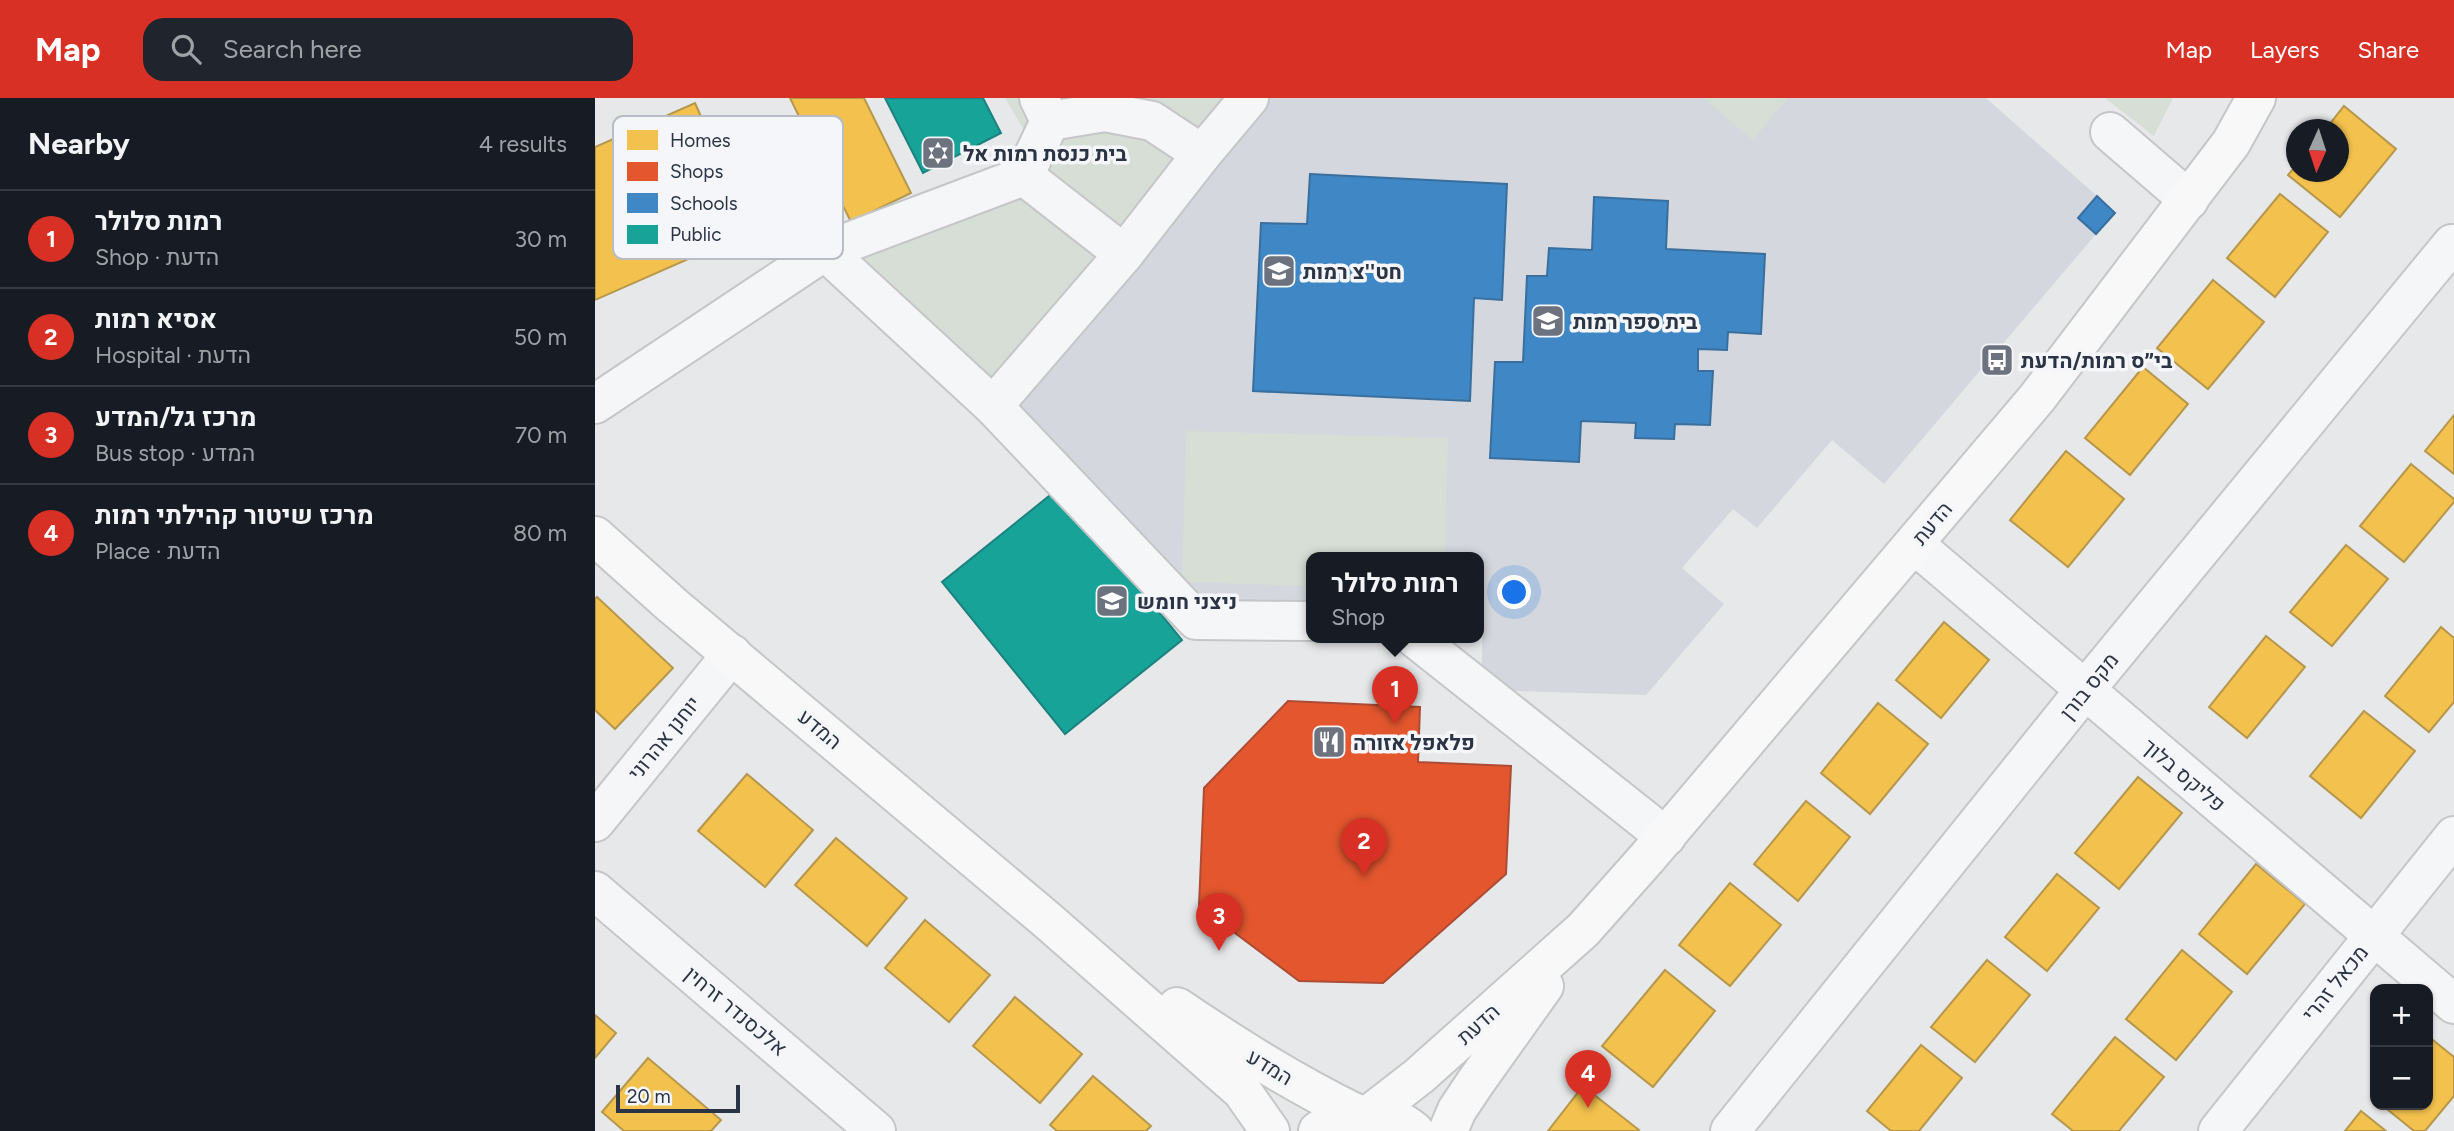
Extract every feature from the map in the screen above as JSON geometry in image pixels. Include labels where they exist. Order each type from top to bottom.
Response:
[{"type":"street","points":[[993,406],[1124,254],[1249,98]]},
{"type":"street","name":"הדעת","points":[[1448,1131],[1457,1110],[1475,1083],[1583,930],[1666,837],[2037,398],[2189,200],[2231,142],[2256,98]]},
{"type":"street","points":[[1024,176],[1045,109],[1105,112],[1151,121],[1202,154]]},
{"type":"street","points":[[2110,132],[2189,200]]},
{"type":"street","points":[[1024,176],[1124,254]]},
{"type":"street","points":[[843,244],[1024,176]]},
{"type":"street","name":"מקס בורן","points":[[1730,1131],[2085,690],[2452,244]]},
{"type":"street","points":[[595,404],[813,259]]},
{"type":"street","points":[[834,259],[993,406],[1196,620],[1306,621]]},
{"type":"street","name":"המדע","points":[[595,536],[672,605],[1047,920],[1242,1091],[1270,1131]]},
{"type":"street","name":"פליקס בלוך","points":[[1914,544],[2454,1004]]},
{"type":"street","points":[[1421,643],[1666,837]]},
{"type":"street","name":"יוחנן אהרוני","points":[[595,822],[732,654]]},
{"type":"street","name":"מכאל זהרי","points":[[2218,1131],[2454,836]]},
{"type":"street","name":"אלכסנדר זרחין","points":[[595,891],[876,1131]]},
{"type":"street","name":"המדע","points":[[1047,920],[1257,1061],[1311,1092],[1363,1114],[1392,1118],[1415,1131]]},
{"type":"street","name":"הדעת","points":[[1318,1131],[1337,1119],[1363,1114],[1419,1076],[1583,930]]},
{"type":"shaded area","points":[[1005,98],[1263,98],[1000,408],[834,259],[843,259],[843,242],[1033,145]]},
{"type":"shaded area","name":"בית ספר רמות","points":[[1263,98],[1986,98],[2097,196],[2078,218],[2096,234],[1884,484],[1832,440],[1757,528],[1733,509],[1682,568],[1724,604],[1646,695],[1481,690],[1484,552],[1306,552],[1306,609],[1202,606],[1000,408]]},
{"type":"shaded area","points":[[1703,98],[1788,98],[1753,140]]},
{"type":"shaded area","points":[[2105,98],[2173,98],[2154,136]]},
{"type":"shaded area","points":[[1186,431],[1448,438],[1445,552],[1306,552],[1306,586],[1182,582]]},
{"type":"building: Homes","points":[[790,98],[864,98],[911,193],[851,222],[843,206],[843,116],[799,116]]},
{"type":"building: Homes","points":[[695,103],[701,116],[665,116]]},
{"type":"building: Homes","points":[[2344,106],[2396,149],[2340,217],[2297,182],[2349,182],[2349,119],[2334,119]]},
{"type":"building: Homes","points":[[613,139],[613,259],[688,259],[595,300],[595,147]]},
{"type":"building: Homes","points":[[2280,194],[2328,232],[2275,297],[2227,258]]},
{"type":"building: Homes","points":[[2213,280],[2264,322],[2208,389],[2157,348]]},
{"type":"building: Homes","points":[[2143,367],[2188,404],[2130,475],[2085,438]]},
{"type":"building: Homes","points":[[2454,415],[2454,474],[2425,451]]},
{"type":"building: Homes","points":[[2066,451],[2124,499],[2068,567],[2010,520]]},
{"type":"building: Homes","points":[[2411,464],[2454,499],[2454,502],[2404,562],[2360,526]]},
{"type":"building: Homes","points":[[2346,545],[2388,579],[2332,646],[2290,612]]},
{"type":"building: Homes","points":[[597,597],[673,668],[615,729],[595,710]]},
{"type":"building: Homes","points":[[1944,622],[1989,660],[1941,718],[1896,680]]},
{"type":"building: Homes","points":[[2441,627],[2454,638],[2454,702],[2429,732],[2385,696]]},
{"type":"building: Homes","points":[[2266,636],[2305,667],[2247,738],[2209,707]]},
{"type":"building: Homes","points":[[1878,703],[1928,744],[1870,814],[1821,773]]},
{"type":"building: Homes","points":[[2364,711],[2415,751],[2361,818],[2310,776]]},
{"type":"building: Homes","points":[[747,774],[813,830],[765,887],[698,831]]},
{"type":"building: Homes","points":[[2138,777],[2182,813],[2119,889],[2075,853]]},
{"type":"building: Homes","points":[[1806,801],[1850,837],[1798,901],[1754,864]]},
{"type":"building: Homes","points":[[836,838],[907,898],[867,946],[795,885]]},
{"type":"building: Homes","points":[[2256,864],[2305,904],[2247,974],[2199,934]]},
{"type":"building: Homes","points":[[2057,874],[2099,908],[2047,971],[2005,937]]},
{"type":"building: Homes","points":[[1730,883],[1781,925],[1730,986],[1679,945]]},
{"type":"building: Homes","points":[[925,920],[990,975],[949,1022],[885,968]]},
{"type":"building: Homes","points":[[2182,950],[2232,992],[2176,1060],[2126,1019]]},
{"type":"building: Homes","points":[[1987,960],[2030,995],[1975,1062],[1931,1027]]},
{"type":"building: Homes","points":[[1665,970],[1715,1011],[1653,1087],[1602,1046]]},
{"type":"building: Homes","points":[[1015,997],[1082,1054],[1040,1103],[973,1046]]},
{"type":"building: Homes","points":[[595,1015],[616,1033],[595,1058]]},
{"type":"building: Homes","points":[[2115,1037],[2164,1077],[2119,1131],[2073,1131],[2052,1114]]},
{"type":"building: Homes","points":[[2433,1040],[2454,1057],[2454,1096],[2425,1131],[2414,1131],[2388,1110],[2433,1110]]},
{"type":"building: Homes","points":[[1921,1045],[1962,1078],[1919,1131],[1891,1131],[1867,1111]]},
{"type":"building: Homes","points":[[648,1058],[721,1120],[711,1131],[624,1131],[602,1112]]},
{"type":"building: Homes","points":[[1093,1076],[1151,1126],[1146,1131],[1057,1131],[1050,1125]]},
{"type":"building: Homes","points":[[1583,1086],[1639,1130],[1548,1131]]},
{"type":"building: Homes","points":[[2361,1111],[2386,1131],[2345,1131]]},
{"type":"building: Shops","points":[[1288,701],[1420,707],[1418,762],[1511,766],[1506,874],[1383,983],[1299,981],[1199,906],[1204,788]]},
{"type":"building: Schools","points":[[1310,174],[1507,184],[1502,300],[1474,298],[1470,401],[1253,391],[1261,223],[1307,224]]},
{"type":"building: Schools","points":[[2097,196],[2115,213],[2096,234],[2078,218]]},
{"type":"building: Schools","points":[[1594,197],[1668,201],[1666,249],[1765,254],[1761,334],[1728,332],[1727,350],[1698,349],[1698,371],[1713,371],[1710,425],[1675,424],[1674,439],[1635,438],[1636,423],[1581,421],[1579,462],[1490,458],[1495,362],[1523,362],[1527,276],[1547,276],[1549,248],[1592,250]]},
{"type":"building: Public","name":"בית כנסת רמות אל","points":[[885,98],[983,98],[1001,133],[923,173]]},
{"type":"building: Public","points":[[1059,488],[1182,640],[1065,734],[942,582]]},
{"type":"place","name":"בית כנסת רמות אל","points":[[938,153]]},
{"type":"place","name":"חט''צ רמות","points":[[1279,271]]},
{"type":"place","name":"בית ספר רמות","points":[[1548,321]]},
{"type":"place","name":"בי״ס רמות/הדעת","points":[[1997,360]]},
{"type":"place","name":"ניצני חומש","points":[[1112,601]]},
{"type":"place","name":"רמות סלולר","points":[[1395,724]]},
{"type":"place","name":"פלאפל אזורה","points":[[1329,742]]},
{"type":"place","name":"אסיא רמות","points":[[1364,876]]},
{"type":"place","name":"מרכז גל/המדע","points":[[1219,951]]},
{"type":"place","name":"מרכז שיטור קהילתי רמות","points":[[1588,1108]]}]
